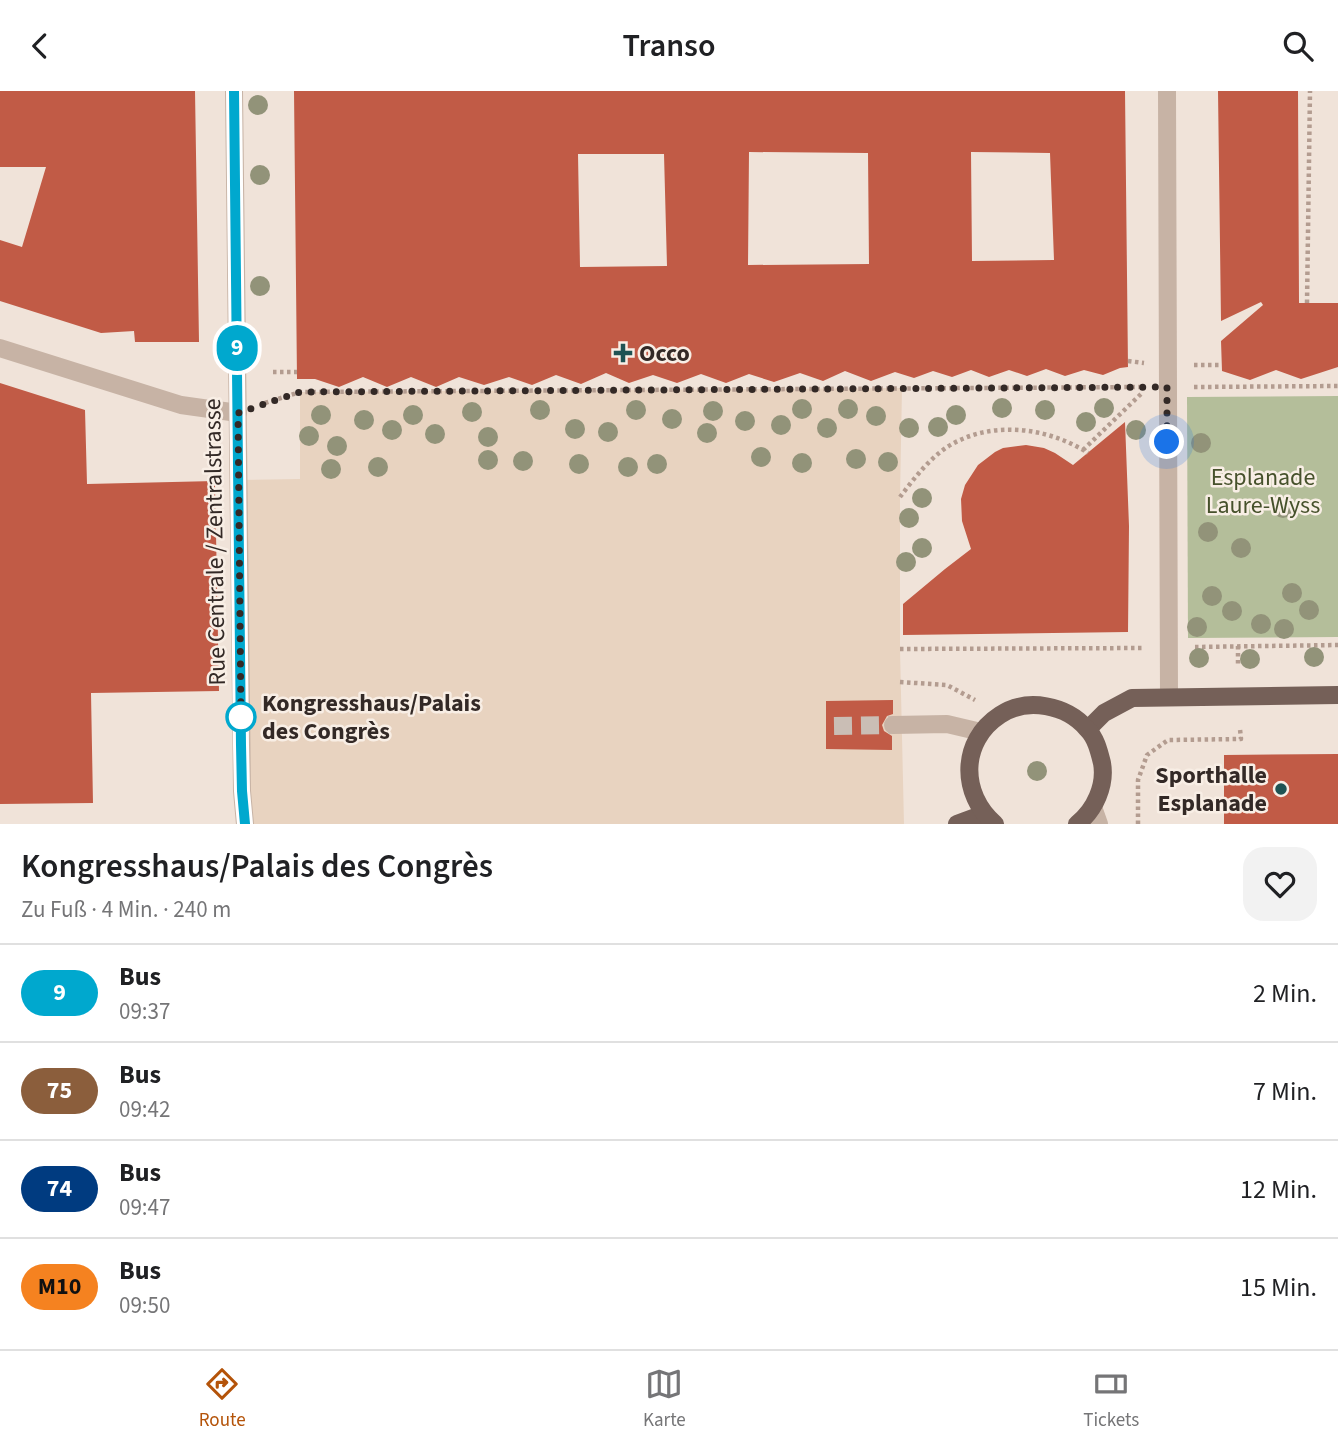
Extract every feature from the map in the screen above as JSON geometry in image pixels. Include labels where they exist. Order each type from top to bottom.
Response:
[{"type":"main road","points":[[1088,729],[1104,713],[1132,698],[1338,695]]},
{"type":"main road","points":[[957,824],[989,819],[973,795],[969,773],[971,752],[981,732],[1000,714],[1023,706],[1047,705],[1070,714],[1088,729],[1098,747],[1103,768],[1096,815],[1079,823]]},
{"type":"street","name":"Rue Centrale / Zentralstrasse","points":[[234,91],[242,791],[245,824]]},
{"type":"street","points":[[1167,91],[1169,697]]},
{"type":"street","points":[[0,348],[181,405],[238,413]]},
{"type":"street","points":[[893,725],[947,725],[981,732]]},
{"type":"path","points":[[1307,303],[1310,91]]},
{"type":"path","points":[[273,372],[297,372]]},
{"type":"path","points":[[1167,387],[1338,386]]},
{"type":"path","points":[[238,413],[300,392],[1147,387],[1085,452],[1072,443],[1048,434],[1019,430],[985,431],[957,441],[934,458],[900,497]]},
{"type":"path","points":[[900,649],[1338,645]]},
{"type":"path","points":[[1238,646],[1238,665]]},
{"type":"path","points":[[900,682],[947,685],[1000,714]]},
{"type":"path","points":[[1138,824],[1138,779],[1147,755],[1168,740],[1241,739],[1240,729]]},
{"type":"green space","name":"Esplanade Laure-Wyss","points":[[1338,396],[1338,637],[1188,638],[1187,397]]},
{"type":"shaded area","points":[[902,388],[900,649],[904,824],[246,824],[239,480],[300,479],[300,392]]},
{"type":"building","points":[[0,91],[195,91],[199,342],[135,342],[134,331],[101,333],[0,301],[0,240],[22,247],[46,167],[0,167]]},
{"type":"building","points":[[294,91],[1125,91],[1128,367],[1103,375],[1084,370],[1065,376],[1046,369],[1027,376],[1009,370],[989,377],[971,370],[952,377],[933,371],[914,378],[895,372],[871,381],[845,371],[823,381],[800,373],[774,382],[749,374],[726,383],[701,374],[677,383],[653,375],[629,383],[606,373],[581,384],[556,375],[532,385],[509,377],[484,385],[459,377],[436,387],[411,377],[387,387],[363,377],[339,387],[315,379],[297,379]],"holes":[[[749,152],[868,153],[869,264],[748,265]],[[971,152],[1050,153],[1054,260],[972,261]],[[578,154],[664,154],[667,266],[580,267]]]},
{"type":"building","points":[[1218,91],[1298,91],[1299,303],[1338,303],[1338,367],[1301,379],[1276,370],[1250,380],[1222,371],[1221,341],[1263,305],[1261,302],[1221,321]]},
{"type":"building","points":[[0,383],[85,410],[87,484],[215,481],[219,691],[91,693],[93,803],[0,804]]},
{"type":"building","points":[[1125,422],[1129,526],[1128,632],[903,635],[903,604],[971,549],[962,521],[961,499],[965,485],[978,465],[1003,448],[1026,445],[1044,448],[1073,465]]},
{"type":"building","points":[[893,700],[893,714],[887,716],[882,725],[884,731],[892,736],[892,750],[826,749],[826,701]]},
{"type":"building","name":"Sporthalle Esplanade","points":[[1338,754],[1338,824],[1224,824],[1224,755]]},
{"type":"tunnel","points":[[834,726],[893,725]]},
{"type":"bus line","name":"9","points":[[234,91],[241,745],[245,824]]},
{"type":"place","name":"Occo","points":[[623,353]]},
{"type":"place","name":"Kongresshaus/Palais des Congrès","points":[[241,717]]},
{"type":"place","name":"Sporthalle Esplanade","points":[[1281,789]]},
{"type":"route","points":[[241,717],[241,722],[238,413],[273,400],[300,392],[1167,387],[1167,442]]}]
